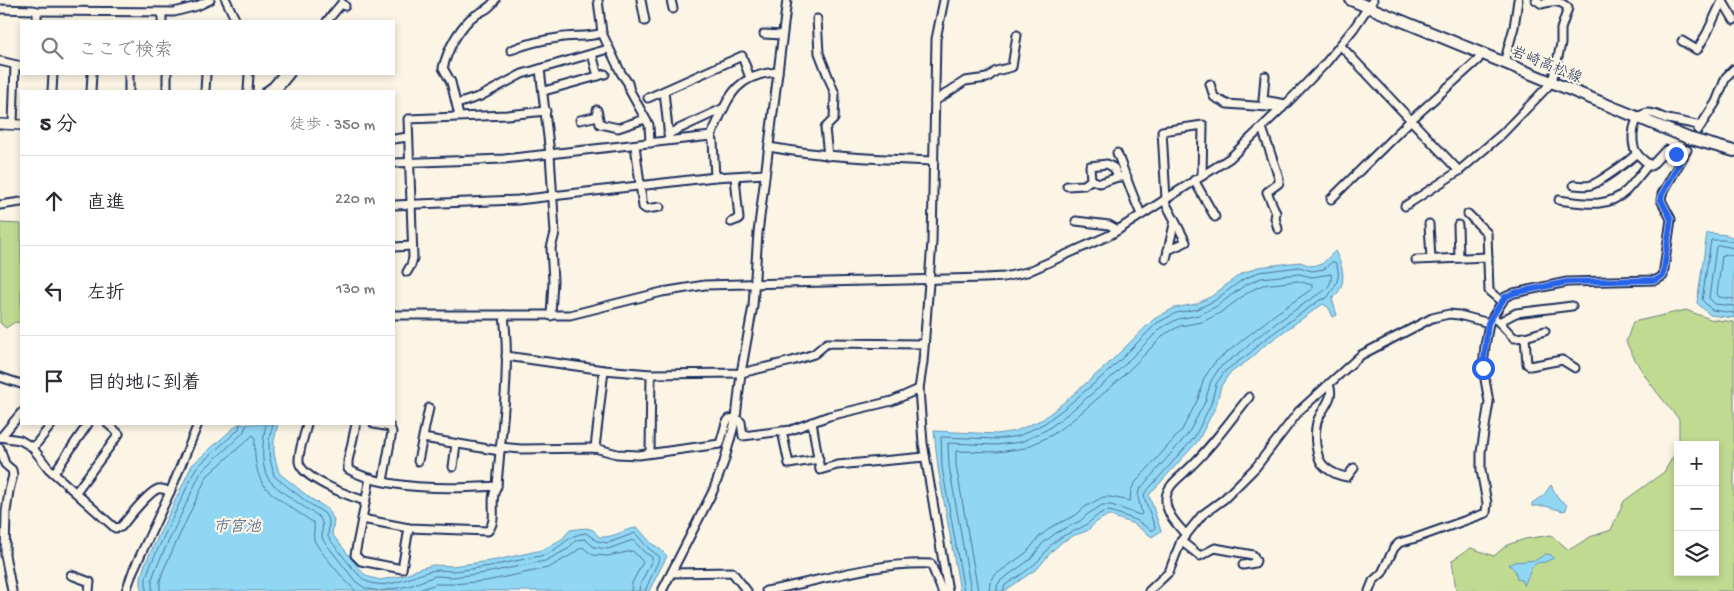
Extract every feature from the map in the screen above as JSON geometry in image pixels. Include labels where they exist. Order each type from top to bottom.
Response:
[{"type":"main road","name":"岩崎高松線","points":[[1351,0],[1370,3],[1480,53],[1688,138],[1734,151]]},
{"type":"street","points":[[0,9],[162,13],[184,10],[210,0]]},
{"type":"street","points":[[226,0],[236,20]]},
{"type":"street","points":[[459,116],[458,104],[451,82],[443,68],[446,58],[455,36],[471,19],[493,5],[496,0]]},
{"type":"street","points":[[598,0],[602,33],[608,49],[649,125],[650,143]]},
{"type":"street","points":[[641,0],[645,21]]},
{"type":"street","points":[[671,0],[673,10]]},
{"type":"street","points":[[662,591],[713,491],[724,462],[736,418],[755,283],[758,233],[787,0]]},
{"type":"street","points":[[944,0],[936,39],[930,280],[920,389],[920,420],[948,591]]},
{"type":"street","points":[[1504,63],[1514,27],[1518,0]]},
{"type":"street","points":[[1405,206],[1459,171],[1502,134],[1552,82],[1568,8],[1559,0],[1542,4],[1536,0]]},
{"type":"street","points":[[1722,1],[1734,20]]},
{"type":"street","points":[[1682,41],[1697,50],[1722,1]]},
{"type":"street","points":[[328,20],[342,3],[347,3]]},
{"type":"street","points":[[333,20],[347,3]]},
{"type":"street","points":[[395,315],[551,316],[584,312],[682,288],[705,285],[930,280],[1004,277],[1027,272],[1110,235],[1230,158],[1325,64],[1370,3]]},
{"type":"street","points":[[37,11],[37,20]]},
{"type":"street","points":[[162,13],[162,20]]},
{"type":"street","points":[[817,19],[820,53],[835,94],[834,119],[825,128],[828,156]]},
{"type":"street","points":[[511,50],[558,37],[594,36],[602,33]]},
{"type":"street","points":[[764,34],[782,35]]},
{"type":"street","points":[[935,101],[965,81],[987,78],[996,71],[1012,67],[1017,35]]},
{"type":"street","points":[[1340,45],[1459,171]]},
{"type":"street","points":[[458,104],[481,96],[522,74],[608,49]]},
{"type":"street","points":[[1331,199],[1411,120],[1478,60],[1480,53]]},
{"type":"street","points":[[544,90],[602,75],[592,54]]},
{"type":"street","points":[[648,98],[742,56],[750,78]]},
{"type":"street","points":[[0,61],[18,65],[17,124],[0,124]]},
{"type":"street","points":[[540,69],[544,90],[550,154],[555,233],[551,248],[553,281],[551,316]]},
{"type":"street","points":[[1649,164],[1637,153],[1633,138],[1639,118],[1651,113],[1700,128],[1716,102],[1726,77],[1734,69]]},
{"type":"street","points":[[715,177],[713,141],[711,136],[733,91],[750,78],[766,72],[778,72]]},
{"type":"street","points":[[52,90],[53,75]]},
{"type":"street","points":[[91,90],[92,75]]},
{"type":"street","points":[[129,75],[129,90]]},
{"type":"street","points":[[167,90],[168,75]]},
{"type":"street","points":[[205,90],[206,75]]},
{"type":"street","points":[[248,90],[249,75]]},
{"type":"street","points":[[267,90],[282,75]]},
{"type":"street","points":[[277,90],[289,75]]},
{"type":"street","points":[[1265,76],[1263,100],[1284,106]]},
{"type":"street","points":[[1210,84],[1214,97],[1227,104],[1284,106]]},
{"type":"street","points":[[664,91],[669,138]]},
{"type":"street","points":[[669,138],[724,108]]},
{"type":"street","points":[[406,272],[414,258],[408,119],[507,115],[546,111]]},
{"type":"street","points":[[580,120],[598,113],[600,124],[618,128],[645,119]]},
{"type":"street","points":[[1168,250],[1186,242],[1165,199],[1162,131],[1203,125],[1202,176]]},
{"type":"street","points":[[1262,128],[1279,178],[1279,183],[1267,192],[1276,213],[1275,218],[1278,229]]},
{"type":"street","points":[[395,163],[504,159],[635,145],[669,138],[711,136]]},
{"type":"street","points":[[395,139],[408,137]]},
{"type":"street","points":[[635,145],[643,207],[646,209],[660,206]]},
{"type":"street","points":[[769,147],[828,156],[934,161]]},
{"type":"street","points":[[1559,200],[1604,204],[1626,192],[1649,164],[1650,166],[1666,150],[1683,157]]},
{"type":"street","points":[[1369,591],[1373,581],[1382,573],[1394,548],[1399,543],[1486,513],[1487,503],[1481,452],[1489,402],[1483,368],[1493,321],[1505,297],[1514,293],[1567,282],[1656,280],[1663,276],[1671,219],[1661,200],[1662,194],[1687,150]]},
{"type":"street","points":[[1117,153],[1141,214]]},
{"type":"street","points":[[1574,185],[1589,186],[1598,183],[1632,159],[1637,153]]},
{"type":"street","points":[[1091,180],[1090,166],[1107,164],[1114,168],[1118,177]]},
{"type":"street","points":[[395,205],[518,200],[715,177],[765,174]]},
{"type":"street","points":[[731,222],[739,220],[735,177]]},
{"type":"street","points":[[1091,180],[1100,183],[1118,177],[1127,177]]},
{"type":"street","points":[[1067,186],[1084,185],[1091,180]]},
{"type":"street","points":[[1194,180],[1216,218]]},
{"type":"street","points":[[0,205],[20,202]]},
{"type":"street","points":[[1468,214],[1487,233],[1489,291],[1502,302]]},
{"type":"street","points":[[1166,259],[1175,220]]},
{"type":"street","points":[[1076,221],[1109,225],[1118,230]]},
{"type":"street","points":[[1429,224],[1431,259]]},
{"type":"street","points":[[1458,225],[1459,258]]},
{"type":"street","points":[[395,247],[412,246]]},
{"type":"street","points":[[1416,260],[1488,258]]},
{"type":"street","points":[[1493,321],[1516,313],[1572,306]]},
{"type":"street","points":[[1149,591],[1169,572],[1183,538],[1202,514],[1224,499],[1256,467],[1299,412],[1361,355],[1432,318],[1449,314],[1493,321],[1514,338],[1526,337],[1545,331]]},
{"type":"street","points":[[362,519],[409,528],[488,530],[492,522],[494,491],[497,486],[506,399],[504,316]]},
{"type":"street","points":[[1526,337],[1526,358],[1527,364],[1530,366],[1562,360],[1575,368]]},
{"type":"street","points":[[506,356],[604,370],[651,374],[741,373],[814,354],[827,343],[924,344]]},
{"type":"street","points":[[595,448],[604,370]]},
{"type":"street","points":[[650,453],[651,374]]},
{"type":"street","points":[[1,380],[20,384]]},
{"type":"street","points":[[1328,384],[1331,388],[1331,396],[1317,422],[1316,432],[1319,454],[1325,468],[1339,475],[1347,478],[1354,468]]},
{"type":"street","points":[[423,438],[500,449],[595,448],[617,454],[639,455],[720,444],[729,419],[736,418],[741,422],[743,436],[791,430],[829,416],[892,401],[920,389]]},
{"type":"street","points":[[1242,565],[1255,563],[1256,560],[1253,555],[1211,548],[1200,556],[1183,538],[1166,505],[1166,496],[1170,486],[1197,461],[1249,397]]},
{"type":"street","points":[[418,461],[429,408]]},
{"type":"street","points":[[1,437],[20,414]]},
{"type":"street","points":[[812,422],[820,470],[837,465],[925,457]]},
{"type":"street","points":[[33,448],[51,425]]},
{"type":"street","points":[[54,473],[87,425]]},
{"type":"street","points":[[76,492],[119,434],[109,425]]},
{"type":"street","points":[[126,591],[144,545],[170,492],[198,425]]},
{"type":"street","points":[[307,425],[299,462],[304,472],[335,490],[365,501]]},
{"type":"street","points":[[356,425],[348,468],[356,474],[402,485],[426,487],[497,486]]},
{"type":"street","points":[[378,425],[390,428],[392,432],[383,481]]},
{"type":"street","points":[[782,431],[789,464],[818,459]]},
{"type":"street","points":[[1,437],[26,442],[54,473],[113,526],[118,528],[156,490],[162,488],[170,492]]},
{"type":"street","points":[[453,467],[456,444]]},
{"type":"street","points":[[0,448],[5,464],[12,470],[13,475],[6,512],[5,555],[12,591]]},
{"type":"street","points":[[370,478],[355,556],[361,561],[402,569],[409,528]]},
{"type":"street","points":[[766,591],[881,566],[915,563],[931,564],[942,591]]},
{"type":"street","points":[[672,573],[732,572],[747,591]]},
{"type":"street","points":[[71,575],[90,582],[89,591]]},
{"type":"green space","points":[[0,223],[20,224],[20,323],[15,322],[6,328],[0,323]]},
{"type":"green space","points":[[1686,310],[1710,319],[1734,322],[1734,591],[1456,591],[1452,560],[1471,548],[1494,556],[1507,545],[1525,539],[1551,535],[1569,550],[1590,537],[1611,530],[1624,501],[1664,472],[1674,455],[1674,576],[1719,576],[1719,441],[1679,441],[1679,419],[1650,383],[1626,342],[1633,322]]},
{"type":"water","points":[[1707,233],[1727,235],[1734,238],[1734,318],[1710,315],[1697,303]]},
{"type":"water","points":[[1335,251],[1341,264],[1343,276],[1340,288],[1332,299],[1337,315],[1333,317],[1329,308],[1323,304],[1264,346],[1253,357],[1229,374],[1221,386],[1216,406],[1198,441],[1149,495],[1161,531],[1152,537],[1134,524],[1108,515],[1095,523],[1087,531],[1062,542],[1038,568],[1004,591],[960,591],[938,468],[934,431],[997,434],[1016,431],[1043,419],[1106,366],[1154,319],[1174,308],[1196,304],[1212,296],[1239,275],[1258,267],[1300,262],[1311,266],[1322,264]]},
{"type":"water","name":"市宮池","points":[[237,425],[278,425],[274,441],[274,454],[279,473],[310,498],[328,509],[334,520],[332,534],[363,573],[380,580],[406,575],[433,565],[452,566],[497,560],[542,550],[562,539],[570,530],[587,528],[593,530],[599,537],[605,537],[638,528],[652,544],[667,556],[649,591],[141,591],[141,577],[145,564],[192,465]]},
{"type":"water","points":[[1551,485],[1558,498],[1567,505],[1566,510],[1563,511],[1545,506],[1532,506],[1532,503],[1544,495]]},
{"type":"water","points":[[1546,554],[1554,558],[1537,563],[1532,567],[1524,586],[1521,580],[1517,579],[1514,569],[1508,565],[1514,562],[1536,560]]},
{"type":"route","points":[[1483,368],[1488,323],[1505,297],[1514,293],[1567,282],[1656,280],[1663,276],[1671,219],[1661,200],[1662,194],[1683,157],[1676,154]]}]
